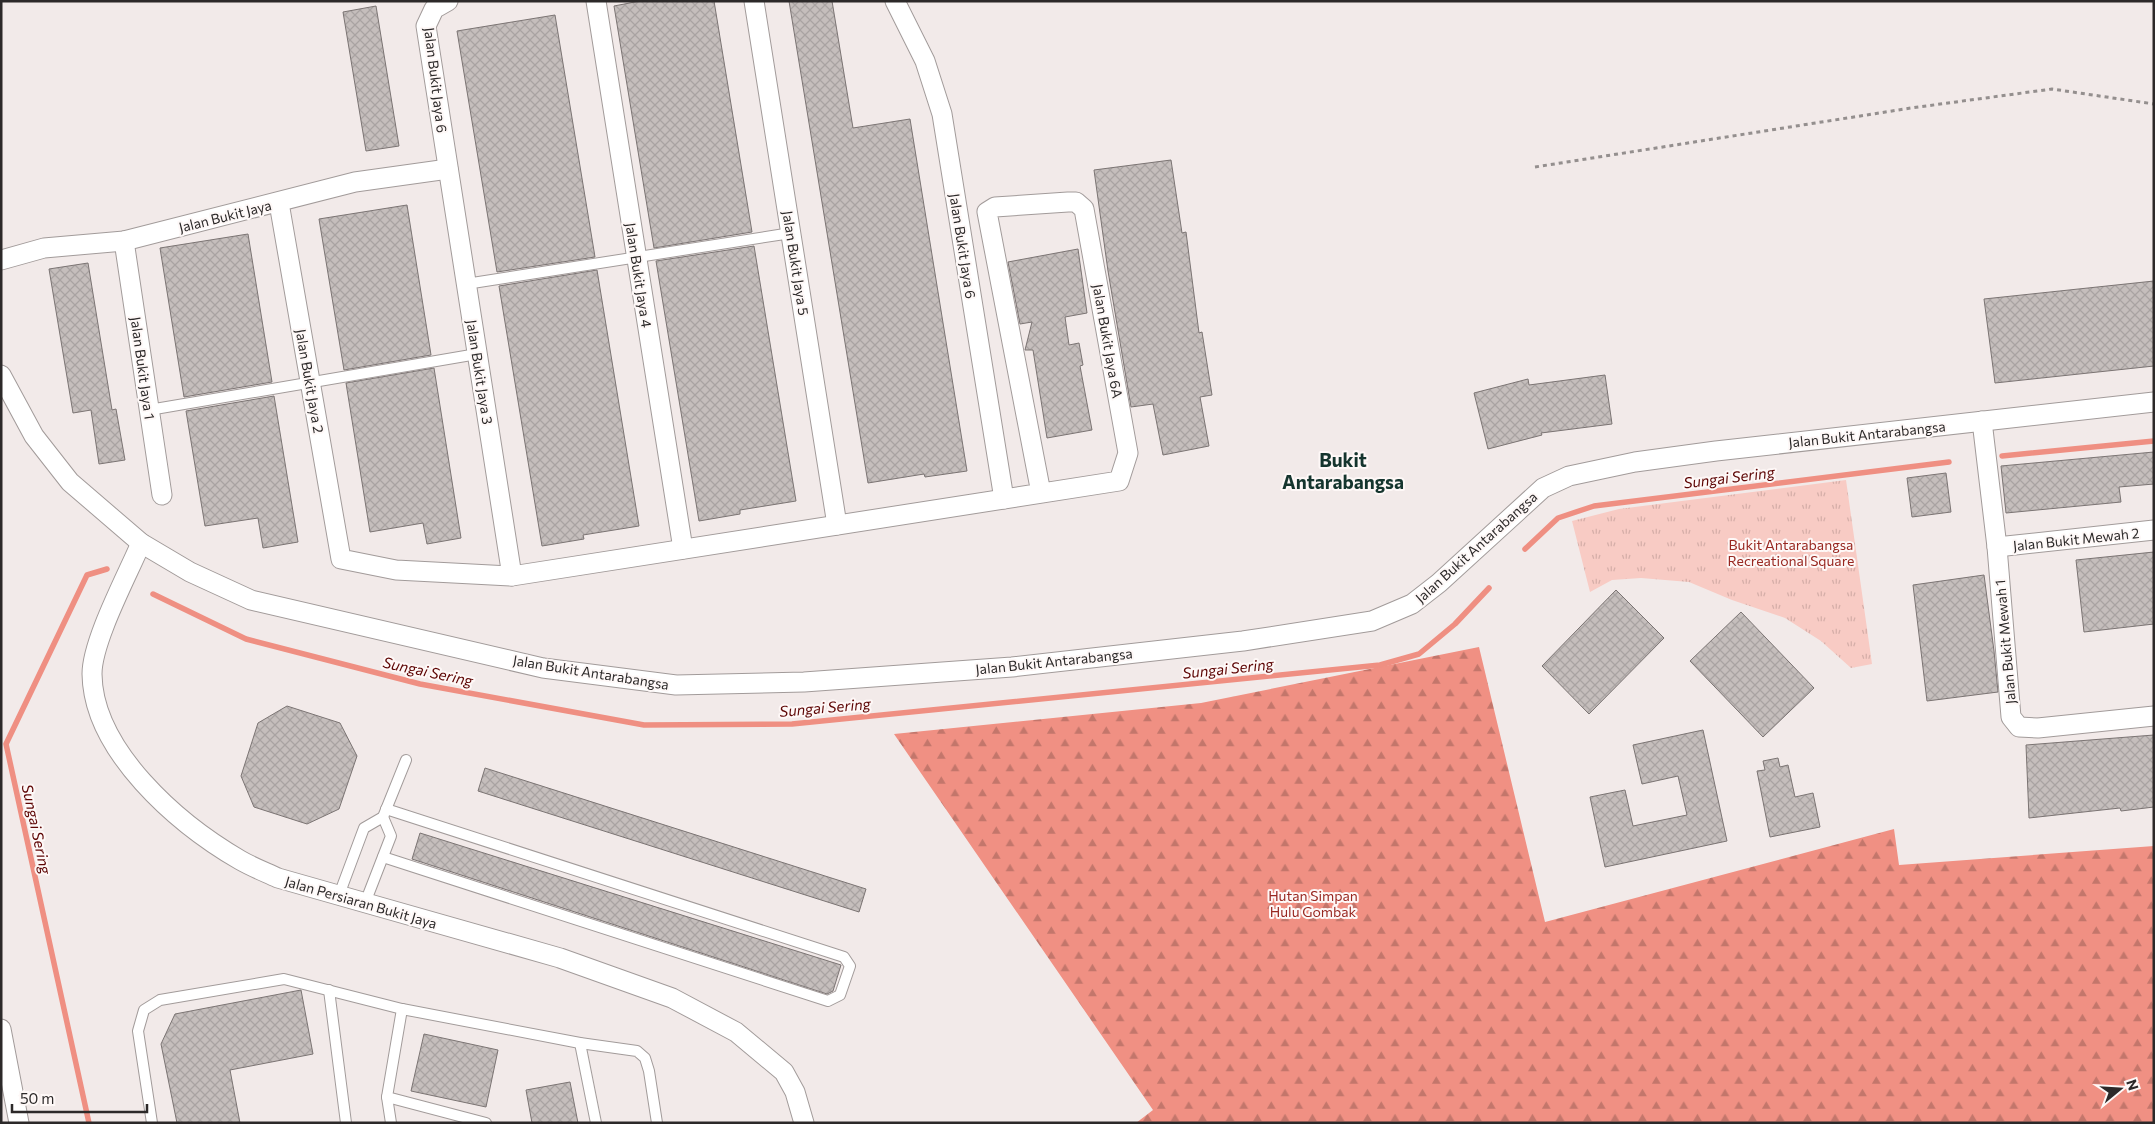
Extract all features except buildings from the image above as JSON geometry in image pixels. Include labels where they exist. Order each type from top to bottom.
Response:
[{"type":"street","name":"Jalan Bukit Jaya 6","points":[[448,1],[434,9],[426,26],[448,169]]},
{"type":"street","name":"Jalan Bukit Jaya 4","points":[[596,1],[683,549]]},
{"type":"street","name":"Jalan Bukit Jaya 5","points":[[754,1],[837,525]]},
{"type":"street","name":"Jalan Bukit Jaya 6","points":[[895,1],[925,61],[942,114],[1004,499]]},
{"type":"street","name":"Jalan Bukit Jaya","points":[[1,260],[44,248],[124,241],[279,203],[355,182],[448,169]]},
{"type":"street","name":"Jalan Bukit Jaya 3","points":[[448,169],[512,576]]},
{"type":"street","name":"Jalan Bukit Jaya 6A","points":[[1076,202],[1084,209],[1128,453],[1118,481],[1041,493],[986,212],[995,207],[1076,202]]},
{"type":"street","name":"Jalan Bukit Jaya 2","points":[[279,203],[341,559],[396,570],[512,576]]},
{"type":"street","name":"Jalan Bukit Jaya 1","points":[[124,241],[162,495]]},
{"type":"street","name":"Jalan Bukit Antarabangsa","points":[[1,375],[34,436],[70,482],[141,543],[190,572],[252,600],[543,668],[676,686],[804,682],[1022,666],[1243,641],[1372,621],[1412,604],[1439,583],[1543,488],[1569,476],[1635,462],[1716,450],[2154,402]]},
{"type":"street","name":"Jalan Bukit Mewah 1","points":[[1982,421],[1998,547],[2011,717],[2019,727],[2038,728],[2154,716]]},
{"type":"street","points":[[512,576],[1041,493]]},
{"type":"street","name":"Jalan Bukit Mewah 2","points":[[1998,547],[2154,530]]},
{"type":"street","name":"Jalan Persiaran Bukit Jaya","points":[[141,543],[100,637],[92,673],[96,704],[107,734],[128,766],[160,800],[240,861],[278,878],[560,958],[672,998],[736,1032],[784,1072],[795,1092],[804,1123]]},
{"type":"street","points":[[1,1028],[19,1123]]},
{"type":"lane","points":[[466,284],[791,233]]},
{"type":"lane","points":[[149,410],[478,354]]},
{"type":"lane","points":[[339,895],[364,828],[384,813],[406,760]]},
{"type":"lane","points":[[383,857],[828,1001],[840,995],[850,966],[844,957],[384,813]]},
{"type":"lane","points":[[365,903],[391,836],[384,813]]},
{"type":"lane","points":[[152,1123],[138,1031],[144,1010],[160,1000],[284,979],[402,1008],[580,1043],[637,1051],[645,1058],[649,1071],[657,1123]]},
{"type":"lane","points":[[329,990],[346,1123]]},
{"type":"lane","points":[[391,1123],[387,1096],[402,1008]]},
{"type":"lane","points":[[580,1043],[596,1123]]},
{"type":"lane","points":[[387,1096],[486,1123]]},
{"type":"path","points":[[1535,167],[1912,108],[2052,89],[2154,104]]},
{"type":"green space","name":"Bukit Antarabangsa Recreational Square","points":[[1846,480],[1872,664],[1851,668],[1821,641],[1785,618],[1732,600],[1689,582],[1641,578],[1612,580],[1590,592],[1572,521],[1619,509]]},
{"type":"green space","name":"Hutan Simpan Hulu Gombak","points":[[1479,647],[1545,922],[1894,829],[1899,865],[2154,846],[2154,1123],[1136,1123],[1153,1110],[894,734],[1201,703]]},
{"type":"waterway","name":"Sungai Sering","points":[[2002,456],[2154,441]]},
{"type":"waterway","name":"Sungai Sering","points":[[1525,549],[1558,518],[1594,506],[1949,462]]},
{"type":"waterway","name":"Sungai Sering","points":[[89,1123],[6,744],[87,575],[107,569]]},
{"type":"waterway","name":"Sungai Sering","points":[[153,594],[246,639],[420,684],[644,725],[792,724],[1380,665],[1419,654],[1455,624],[1489,588]]},
{"type":"district","name":"Bukit Antarabangsa","points":[[1343,470]]}]
